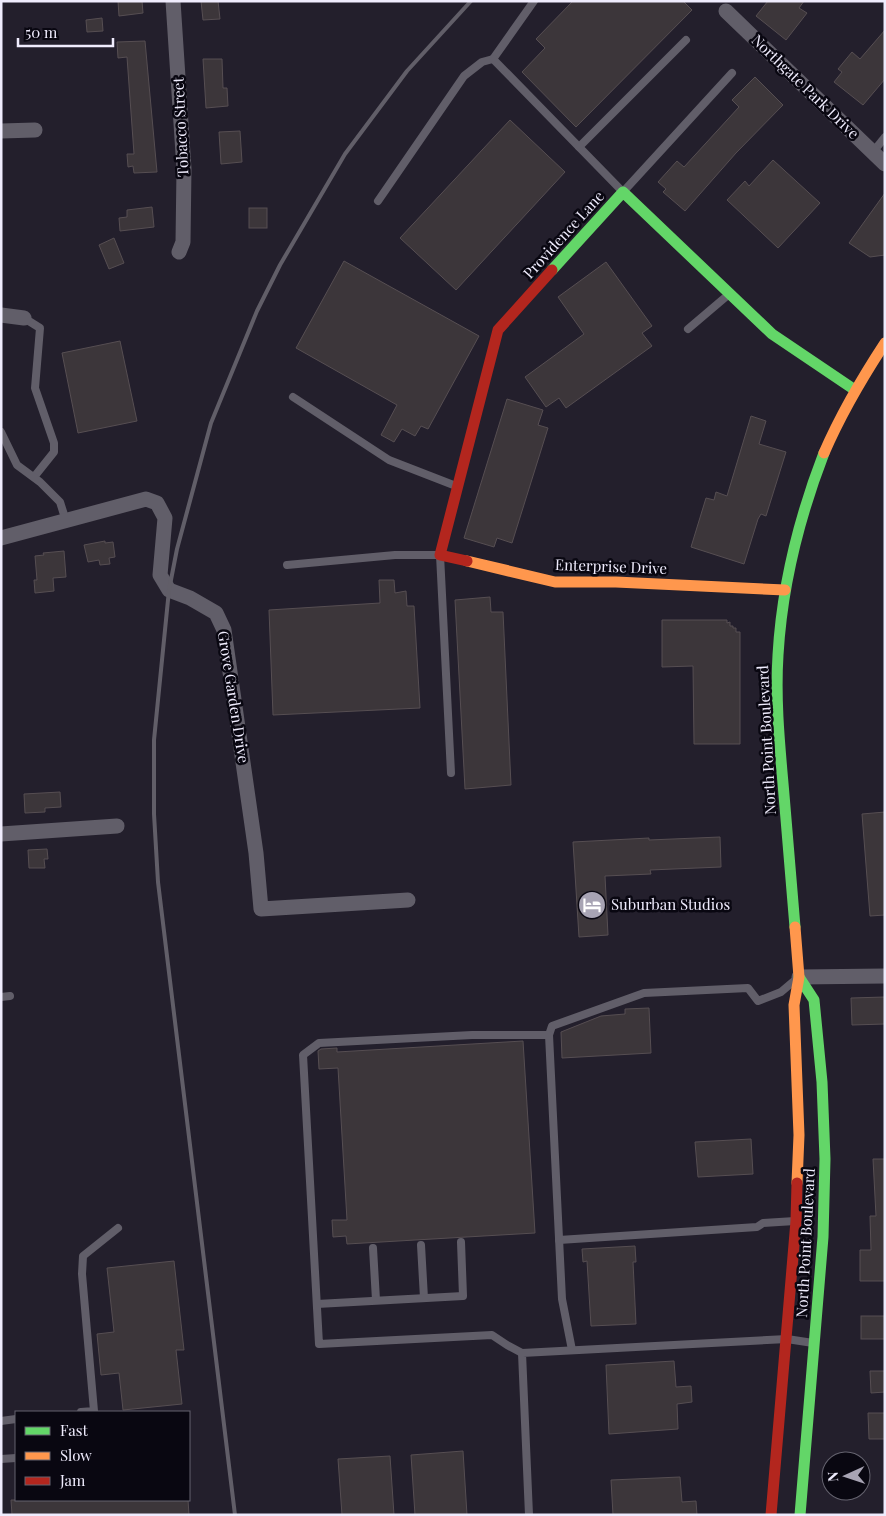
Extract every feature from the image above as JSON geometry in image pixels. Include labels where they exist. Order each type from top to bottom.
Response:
[{"type":"main road","name":"Providence Lane","points":[[440,555],[498,330],[623,192],[772,334],[855,390]]},
{"type":"main road","name":"North Point Boulevard","points":[[771,1515],[796,1221],[799,1135],[794,1006],[799,977],[777,705],[777,655],[784,590],[794,546],[814,479],[824,453],[855,390],[885,343]]},
{"type":"main road","name":"Enterprise Drive","points":[[440,555],[555,582],[616,582],[784,590]]},
{"type":"main road","name":"North Point Boulevard","points":[[799,977],[814,1000],[819,1044],[825,1159],[824,1229],[800,1515]]},
{"type":"street","name":"Tobacco Street","points":[[173,1],[184,169],[183,242],[178,252]]},
{"type":"street","name":"Northgate Park Drive","points":[[726,6],[885,164]]},
{"type":"street","points":[[1,130],[35,130]]},
{"type":"street","points":[[1,315],[24,318]]},
{"type":"street","name":"Grove Garden Drive","points":[[1,538],[146,499],[157,503],[164,518],[160,575],[169,590],[190,598],[216,613],[224,630],[256,853],[261,908],[408,900]]},
{"type":"street","points":[[1,834],[117,826]]},
{"type":"street","points":[[799,977],[885,976]]},
{"type":"lane","points":[[378,201],[464,76],[482,62],[493,59],[534,1]]},
{"type":"lane","points":[[579,147],[686,40]]},
{"type":"lane","points":[[493,59],[623,192],[732,73]]},
{"type":"lane","points":[[873,152],[885,137]]},
{"type":"lane","points":[[688,329],[730,294]]},
{"type":"lane","points":[[24,318],[40,328],[35,388],[54,443],[54,452],[34,477]]},
{"type":"lane","points":[[292,397],[389,460],[457,487]]},
{"type":"lane","points":[[1,432],[17,465],[34,477],[60,502],[66,521]]},
{"type":"lane","points":[[287,565],[395,554],[440,555],[451,773]]},
{"type":"lane","points":[[572,1350],[562,1299],[549,1035],[552,1026],[644,993],[748,988],[758,1001],[781,992],[799,977]]},
{"type":"lane","points":[[1,997],[10,996]]},
{"type":"lane","points":[[549,1035],[472,1035],[319,1043],[303,1055],[319,1344],[492,1335],[507,1346],[522,1353],[787,1339],[814,1343]]},
{"type":"lane","points":[[559,1240],[757,1227],[763,1223],[796,1221]]},
{"type":"lane","points":[[94,1411],[82,1274],[83,1256],[118,1228]]},
{"type":"lane","points":[[317,1304],[463,1296],[461,1242]]},
{"type":"lane","points":[[421,1245],[424,1298]]},
{"type":"lane","points":[[373,1248],[376,1300]]},
{"type":"lane","points":[[522,1353],[529,1515]]},
{"type":"lane","points":[[1,1421],[15,1420]]},
{"type":"lane","points":[[1,1459],[15,1458]]},
{"type":"building","points":[[118,1],[142,1],[143,13],[119,16]]},
{"type":"building","points":[[201,1],[218,1],[220,19],[203,20]]},
{"type":"building","points":[[573,1],[683,1],[692,10],[576,127],[522,72],[545,48],[536,39]]},
{"type":"building","points":[[768,1],[804,1],[799,8],[807,13],[786,40],[756,16]]},
{"type":"building","points":[[102,18],[103,31],[87,32],[86,20]]},
{"type":"building","points":[[885,30],[885,79],[863,105],[834,82],[842,72],[838,69],[852,52],[860,59]]},
{"type":"building","points":[[145,41],[157,172],[134,173],[133,166],[128,167],[127,154],[134,154],[127,57],[118,58],[117,42]]},
{"type":"building","points":[[203,59],[222,59],[223,88],[227,88],[228,106],[206,108]]},
{"type":"building","points":[[755,77],[783,105],[736,153],[685,211],[663,192],[666,189],[658,182],[677,161],[684,167],[739,107],[732,100]]},
{"type":"building","points":[[510,120],[565,172],[456,290],[400,238]]},
{"type":"building","points":[[240,131],[242,162],[221,164],[219,132]]},
{"type":"building","points":[[773,160],[820,203],[778,248],[727,200],[745,181],[749,186]]},
{"type":"building","points":[[885,193],[885,255],[870,257],[849,243]]},
{"type":"building","points":[[152,207],[154,227],[120,231],[119,218],[127,217],[127,210]]},
{"type":"building","points":[[249,208],[267,208],[267,228],[249,228]]},
{"type":"building","points":[[114,238],[124,263],[109,269],[99,245]]},
{"type":"building","points":[[344,261],[479,336],[428,429],[421,426],[415,436],[402,429],[394,442],[381,435],[397,405],[296,348]]},
{"type":"building","points":[[606,262],[652,326],[642,333],[652,346],[566,408],[559,398],[546,407],[525,377],[584,334],[558,297]]},
{"type":"building","points":[[120,341],[137,421],[78,433],[62,353]]},
{"type":"building","points":[[507,399],[543,410],[538,425],[548,428],[512,543],[497,538],[494,547],[464,538]]},
{"type":"building","points":[[751,416],[766,421],[759,444],[786,452],[766,516],[761,514],[758,519],[744,564],[691,547],[706,498],[714,500],[716,492],[727,496]]},
{"type":"building","points":[[105,541],[105,543],[113,542],[115,557],[109,558],[110,564],[100,565],[99,560],[88,562],[84,545]]},
{"type":"building","points":[[64,551],[66,577],[53,578],[54,591],[35,593],[34,580],[37,580],[35,556],[44,555],[43,553]]},
{"type":"building","points":[[379,580],[394,580],[395,593],[406,591],[407,606],[414,606],[420,708],[273,715],[269,610],[380,603]]},
{"type":"building","points":[[490,597],[491,612],[503,612],[511,785],[465,789],[455,600]]},
{"type":"building","points":[[662,620],[727,620],[727,623],[730,622],[730,626],[736,628],[736,632],[740,632],[740,744],[694,744],[693,666],[662,667]]},
{"type":"building","points":[[60,792],[61,807],[45,808],[45,812],[25,813],[24,794]]},
{"type":"building","points":[[885,812],[885,915],[870,916],[862,814]]},
{"type":"building","name":"Suburban Studios","points":[[720,837],[721,867],[650,870],[651,874],[605,876],[608,935],[579,937],[573,842]]},
{"type":"building","points":[[47,849],[48,859],[44,859],[45,868],[29,868],[28,850]]},
{"type":"building","points":[[885,997],[885,1024],[852,1025],[851,998]]},
{"type":"building","points":[[649,1008],[651,1053],[562,1058],[561,1032],[601,1016],[625,1014],[625,1009]]},
{"type":"building","points":[[523,1041],[535,1233],[347,1244],[346,1236],[333,1237],[332,1220],[347,1220],[338,1068],[319,1069],[318,1051],[321,1049],[337,1048],[337,1052]]},
{"type":"building","points":[[751,1139],[753,1174],[698,1177],[695,1142]]},
{"type":"building","points":[[873,1159],[885,1159],[885,1281],[860,1281],[860,1250],[871,1250],[870,1216],[876,1216]]},
{"type":"building","points":[[635,1246],[636,1262],[633,1262],[636,1324],[591,1326],[587,1261],[583,1262],[582,1249]]},
{"type":"building","points":[[174,1261],[184,1350],[176,1350],[182,1404],[123,1410],[119,1373],[101,1375],[97,1334],[114,1332],[107,1268]]},
{"type":"building","points":[[861,1316],[885,1316],[885,1339],[861,1339]]},
{"type":"building","points":[[674,1361],[676,1387],[691,1386],[692,1402],[677,1404],[678,1429],[609,1434],[606,1365]]},
{"type":"building","points":[[870,1371],[885,1371],[885,1392],[871,1393]]},
{"type":"building","points":[[868,1413],[885,1413],[885,1439],[869,1439]]},
{"type":"building","points":[[463,1451],[467,1515],[415,1515],[411,1455]]},
{"type":"building","points":[[390,1456],[394,1515],[342,1515],[338,1459]]},
{"type":"building","points":[[680,1477],[682,1502],[696,1501],[697,1515],[613,1515],[611,1480]]},
{"type":"building","points":[[11,1500],[188,1501],[189,1515],[12,1515]]},
{"type":"railway","points":[[235,1515],[158,882],[154,814],[154,740],[169,590],[177,549],[211,423],[257,311],[280,265],[345,154],[407,71],[471,1]]},
{"type":"traffic: fast","points":[[552,270],[623,192],[772,334],[855,390]]},
{"type":"traffic: fast","points":[[795,927],[778,725],[778,655],[783,603],[793,552],[807,502],[824,453]]},
{"type":"traffic: fast","points":[[799,977],[814,1000],[822,1082],[825,1159],[823,1237],[800,1515]]},
{"type":"traffic: slow","points":[[824,453],[852,396],[885,343]]},
{"type":"traffic: slow","points":[[467,561],[555,582],[616,582],[785,590]]},
{"type":"traffic: slow","points":[[795,927],[799,977],[794,1005],[799,1135],[797,1183]]},
{"type":"traffic: jam","points":[[467,561],[440,555],[498,330],[552,270]]},
{"type":"traffic: jam","points":[[771,1515],[796,1221],[797,1183]]},
{"type":"place","name":"Suburban Studios","points":[[592,905]]}]
